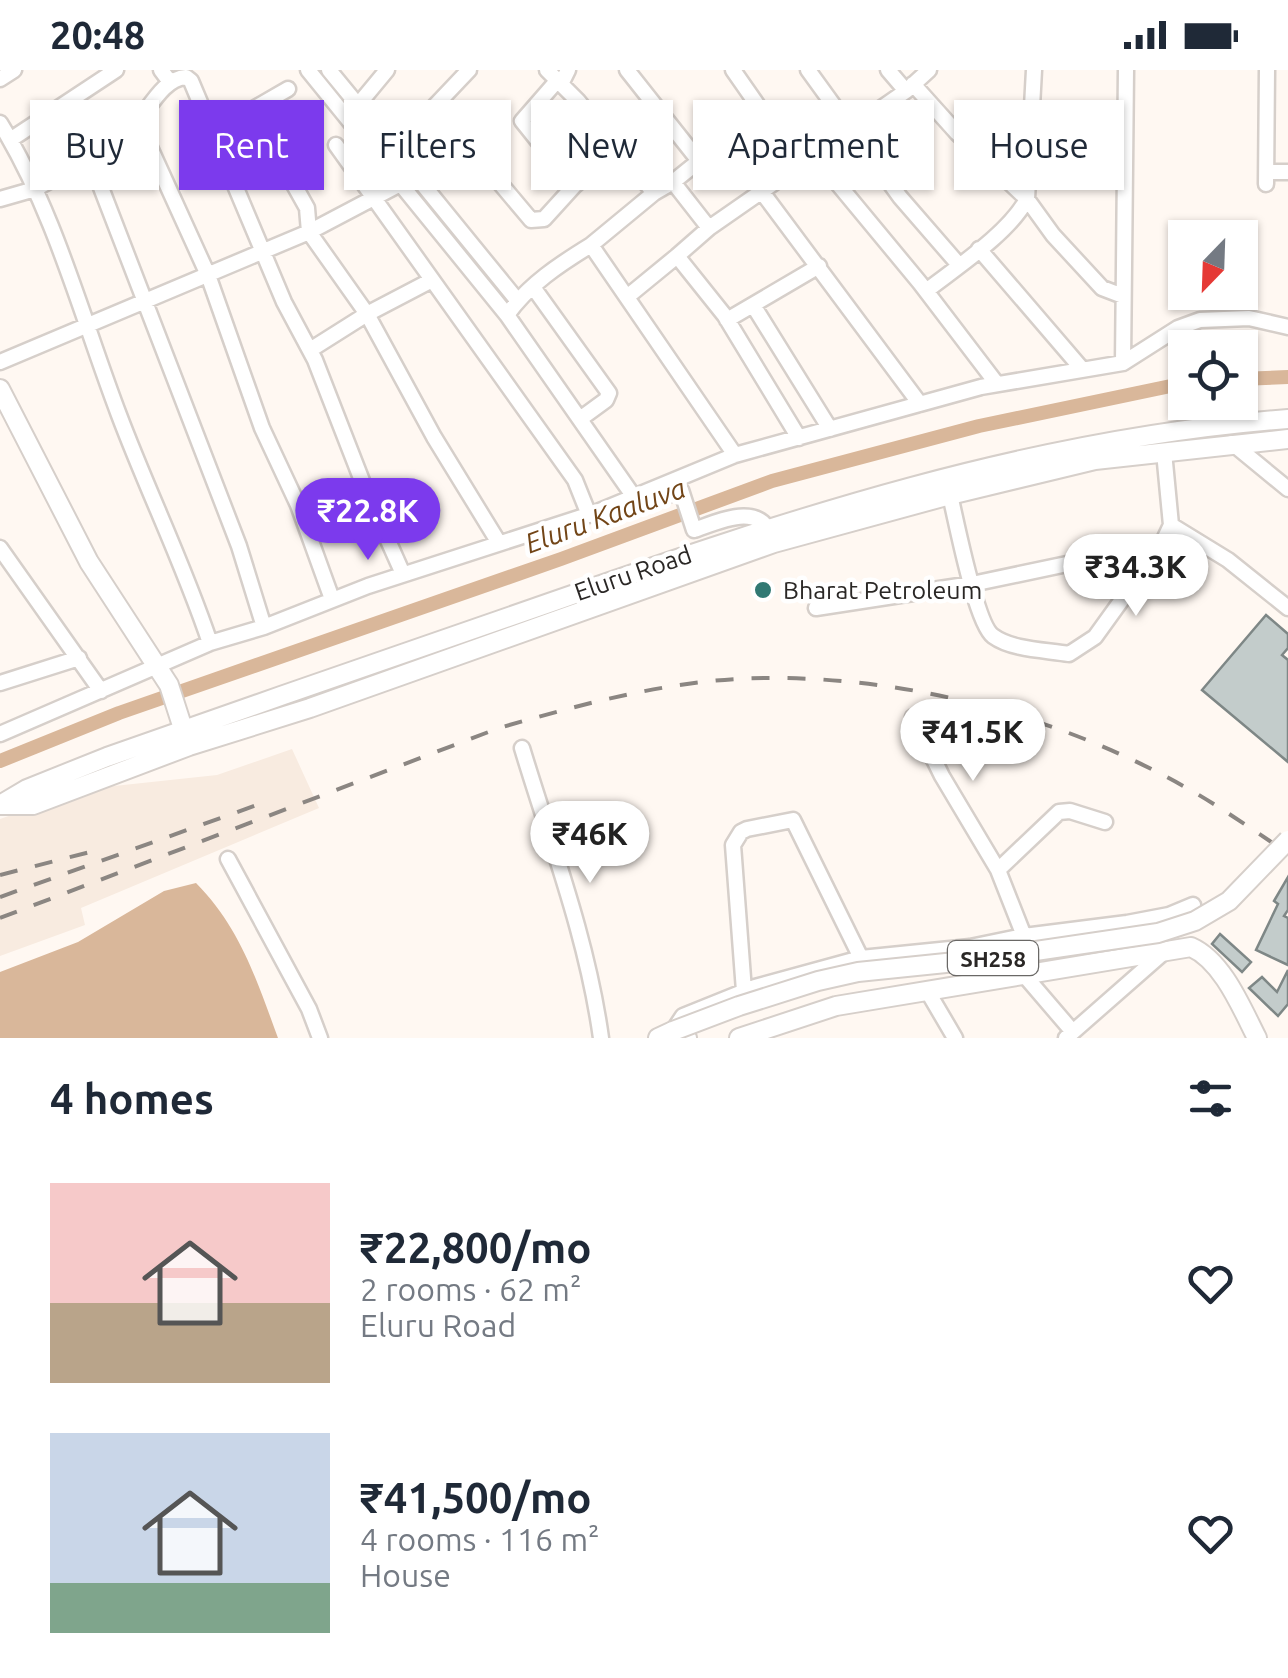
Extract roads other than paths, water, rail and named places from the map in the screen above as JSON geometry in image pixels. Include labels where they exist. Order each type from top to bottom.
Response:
[{"type":"main road","points":[[0,388],[89,562],[158,664],[178,708],[186,738]]},
{"type":"main road","name":"Eluru Road","points":[[0,805],[33,804],[110,765],[186,738],[310,708],[771,535],[938,480],[1074,448],[1214,424],[1288,419]]},
{"type":"main road","name":"Eluru Road","points":[[771,535],[1095,460],[1288,439]]},
{"type":"main road","name":"SH258","points":[[672,1036],[739,1006],[858,972],[1158,934],[1195,921],[1229,901],[1288,840]]},
{"type":"main road","points":[[740,1038],[772,1033],[836,1006],[1191,947],[1204,953],[1257,1038]]},
{"type":"street","points":[[0,79],[14,70]]},
{"type":"street","points":[[10,140],[116,70]]},
{"type":"street","points":[[329,70],[354,100]]},
{"type":"street","points":[[362,100],[387,70]]},
{"type":"street","points":[[442,100],[469,70]]},
{"type":"street","points":[[551,76],[563,80],[568,70]]},
{"type":"street","points":[[506,314],[559,265],[699,162],[627,70]]},
{"type":"street","points":[[733,70],[754,100]]},
{"type":"street","points":[[808,70],[829,100]]},
{"type":"street","points":[[888,70],[1027,198],[1102,288],[1122,296]]},
{"type":"street","points":[[890,100],[929,70]]},
{"type":"street","points":[[926,291],[980,249],[1022,208],[1027,198],[1034,70]]},
{"type":"street","points":[[1123,362],[1126,70]]},
{"type":"street","points":[[1267,70],[1266,178],[1288,172]]},
{"type":"street","points":[[310,71],[344,108]]},
{"type":"street","points":[[151,100],[166,76],[186,76],[199,100]]},
{"type":"street","points":[[551,76],[577,100]]},
{"type":"street","points":[[535,100],[551,76]]},
{"type":"street","points":[[269,100],[288,89]]},
{"type":"street","points":[[531,105],[522,121],[531,132]]},
{"type":"street","points":[[0,123],[30,181]]},
{"type":"street","points":[[336,145],[388,191],[506,314],[634,497]]},
{"type":"street","points":[[159,168],[208,276],[262,428],[298,505],[332,599]]},
{"type":"street","points":[[674,182],[708,228]]},
{"type":"street","points":[[0,199],[31,190]]},
{"type":"street","points":[[34,190],[142,474],[189,580],[210,643]]},
{"type":"street","points":[[102,190],[239,546],[264,627]]},
{"type":"street","points":[[236,190],[284,302],[310,350],[403,574]]},
{"type":"street","points":[[296,190],[306,208],[309,232],[367,314],[434,437],[500,543]]},
{"type":"street","points":[[419,190],[517,300]]},
{"type":"street","points":[[508,190],[532,220],[544,219],[570,190]]},
{"type":"street","points":[[628,297],[708,228],[765,190]]},
{"type":"street","points":[[842,190],[997,384]]},
{"type":"street","points":[[896,190],[959,265]]},
{"type":"street","points":[[0,362],[309,232],[388,191]]},
{"type":"street","points":[[388,191],[432,280],[575,480],[593,513]]},
{"type":"street","points":[[762,192],[920,404]]},
{"type":"street","points":[[591,245],[735,455]]},
{"type":"street","points":[[980,249],[1082,369]]},
{"type":"street","points":[[677,256],[727,320],[799,438]]},
{"type":"street","points":[[727,320],[819,266]]},
{"type":"street","points":[[310,350],[432,280]]},
{"type":"street","points":[[532,287],[609,393],[606,400],[580,420]]},
{"type":"street","points":[[753,305],[830,429]]},
{"type":"street","points":[[660,493],[735,455],[997,384],[1123,362],[1178,328],[1207,319],[1249,318],[1288,327]]},
{"type":"street","points":[[1232,444],[1288,490]]},
{"type":"street","points":[[950,495],[987,632],[1003,642],[1069,654],[1095,637],[1162,544],[1171,525],[1164,452]]},
{"type":"street","points":[[0,734],[210,643],[634,497],[681,490],[694,530],[745,515],[756,517],[771,535]]},
{"type":"street","points":[[1171,525],[1228,560],[1288,608]]},
{"type":"street","points":[[816,608],[972,584],[1162,544]]},
{"type":"street","points":[[0,548],[101,690]]},
{"type":"street","points":[[0,682],[85,666]]},
{"type":"street","points":[[913,717],[942,776],[998,870],[1024,936]]},
{"type":"street","points":[[522,748],[565,877],[597,1006],[601,1038]]},
{"type":"street","points":[[998,870],[1059,812],[1105,822]]},
{"type":"street","points":[[744,991],[733,845],[747,829],[793,820],[861,958]]},
{"type":"street","points":[[228,859],[309,1009],[320,1038]]},
{"type":"street","points":[[672,1036],[683,1016],[810,969],[861,958],[970,947],[1127,923],[1192,906]]},
{"type":"street","points":[[1025,976],[1070,1035],[1164,952]]},
{"type":"street","points":[[928,992],[955,1038]]},
{"type":"waterway","name":"Eluru Kaaluva","points":[[1258,378],[1288,377]]},
{"type":"waterway","name":"Eluru Kaaluva","points":[[0,761],[119,713],[772,481],[979,426],[1168,387]]},
{"type":"railway","points":[[0,918],[499,728],[632,694],[734,679],[876,685],[984,706],[1036,721],[1088,740],[1185,787],[1288,853]]},
{"type":"railway","points":[[0,897],[268,801]]},
{"type":"railway","points":[[0,875],[90,852]]},
{"type":"place","name":"Bharat Petroleum","points":[[763,590]]}]
